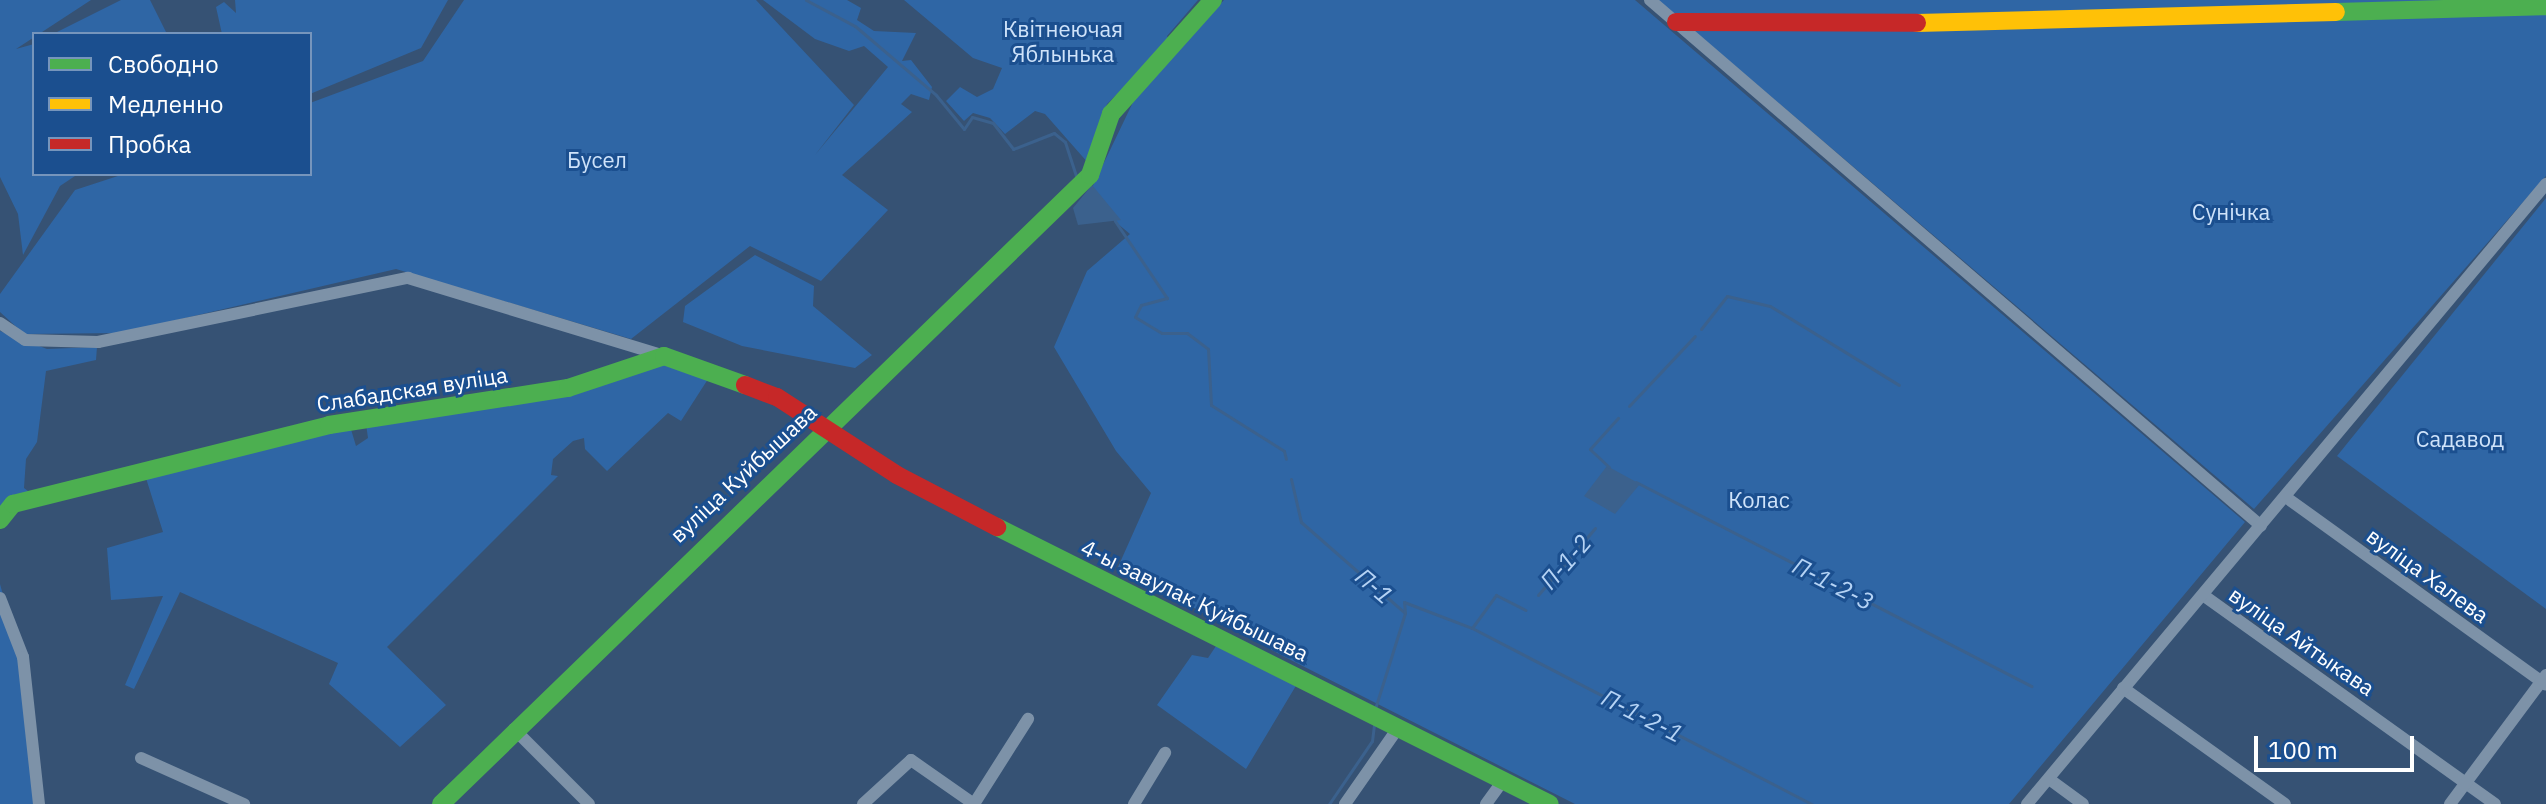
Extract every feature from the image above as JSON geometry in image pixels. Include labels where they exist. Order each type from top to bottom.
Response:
[{"type":"street","name":"вуліца Куйбышава","points":[[441,804],[514,729],[1082,183],[1111,114],[1213,0]]},
{"type":"street","points":[[1650,0],[2261,526]]},
{"type":"street","points":[[1676,22],[1835,25],[2546,6]]},
{"type":"street","points":[[2027,804],[2287,498],[2546,184]]},
{"type":"street","points":[[0,323],[25,340],[98,342],[408,278],[748,382],[825,429]]},
{"type":"street","name":"Слабадская вуліца","points":[[0,520],[13,504],[313,429],[568,388],[664,356]]},
{"type":"street","name":"4-ы завулак Куйбышава","points":[[825,429],[1052,556],[1550,804]]},
{"type":"street","name":"вуліца Халева","points":[[2287,498],[2544,680]]},
{"type":"street","name":"вуліца Айтыкава","points":[[2203,595],[2495,804]]},
{"type":"street","points":[[0,598],[23,657],[39,804]]},
{"type":"street","points":[[2450,804],[2544,680]]},
{"type":"street","points":[[2123,688],[2285,804]]},
{"type":"street","points":[[863,804],[911,760],[974,804],[1028,719]]},
{"type":"street","points":[[1345,804],[1398,728]]},
{"type":"street","points":[[514,729],[589,804]]},
{"type":"street","points":[[1134,804],[1165,753]]},
{"type":"street","points":[[141,758],[244,804]]},
{"type":"street","points":[[2049,779],[2083,804]]},
{"type":"street","points":[[1486,804],[1503,781]]},
{"type":"green space","points":[[0,0],[91,0],[42,32],[32,32],[32,39],[16,49],[32,45],[32,176],[75,176],[60,186],[23,255],[18,214],[0,177]]},
{"type":"green space","points":[[121,0],[150,0],[166,32],[57,32]]},
{"type":"green space","points":[[235,0],[448,0],[421,48],[312,93],[312,32],[222,32],[216,7],[224,2],[236,13]]},
{"type":"green space","name":"Бусел","points":[[464,0],[756,0],[854,105],[815,155],[888,67],[864,46],[849,51],[815,39],[763,0],[847,0],[861,8],[857,20],[874,31],[916,33],[902,61],[911,60],[932,87],[929,100],[911,94],[901,104],[912,112],[842,175],[888,210],[821,281],[750,246],[631,339],[396,269],[121,333],[24,334],[0,312],[0,294],[75,190],[118,176],[312,176],[312,102],[423,61]]},
{"type":"green space","name":"Квітнеючая Яблынька","points":[[904,0],[1198,0],[1167,36],[1170,42],[1107,104],[1089,164],[1045,114],[1035,111],[1005,134],[990,118],[973,113],[964,121],[946,101],[960,87],[977,97],[993,89],[1002,68],[973,58]]},
{"type":"green space","name":"Колас","points":[[1224,0],[1635,0],[2245,522],[2009,804],[1575,804],[1283,656],[1118,567],[1151,493],[1116,451],[1054,347],[1087,271],[1130,234],[1087,198],[1136,96]]},
{"type":"green space","name":"Сунічка","points":[[1658,0],[2546,0],[2546,176],[2254,509]]},
{"type":"green space","name":"Садавод","points":[[2546,198],[2546,609],[2337,456]]},
{"type":"green space","points":[[755,255],[814,286],[813,306],[872,355],[855,368],[742,346],[683,322],[685,306]]},
{"type":"green space","points":[[0,331],[47,349],[97,347],[96,360],[46,371],[37,442],[26,459],[24,488],[32,494],[0,509]]},
{"type":"green space","points":[[658,363],[710,376],[681,421],[668,413],[607,471],[585,449],[584,438],[573,441],[553,459],[551,475],[558,476],[387,647],[446,705],[400,747],[329,684],[338,663],[180,592],[134,689],[125,685],[163,596],[111,600],[107,548],[163,532],[145,475],[350,426],[356,446],[368,438],[366,424]]},
{"type":"green space","points":[[0,584],[20,658],[35,804],[0,804]]},
{"type":"green space","points":[[1218,643],[1297,684],[1246,769],[1157,705],[1192,655],[1208,658]]},
{"type":"shaded area","points":[[1092,185],[1121,220],[1078,225],[1073,208]]},
{"type":"shaded area","points":[[1607,466],[1640,484],[1615,514],[1584,496]]},
{"type":"waterway","points":[[806,0],[855,26],[936,95],[964,129],[972,117],[993,123],[1013,149],[1054,133],[1065,142],[1076,176]]},
{"type":"waterway","points":[[1115,221],[1167,298],[1141,305],[1135,317],[1162,333],[1187,333],[1208,349],[1211,405],[1284,451],[1286,459]]},
{"type":"waterway","points":[[1701,329],[1727,296],[1770,306],[1899,385]]},
{"type":"waterway","points":[[1629,406],[1695,336]]},
{"type":"waterway","points":[[1609,467],[1590,449],[1618,418]]},
{"type":"waterway","name":"П-1","points":[[1291,479],[1301,522],[1405,613],[1375,709]]},
{"type":"waterway","name":"П-1-2-3","points":[[1636,482],[2031,686]]},
{"type":"waterway","name":"П-1-2","points":[[1538,595],[1595,528]]},
{"type":"waterway","name":"П-1-2","points":[[1405,613],[1404,602],[1472,628],[1496,595],[1525,610]]},
{"type":"waterway","name":"П-1-2-1","points":[[1472,628],[1812,804]]},
{"type":"waterway","name":"П-1","points":[[1329,804],[1372,741],[1374,725]]},
{"type":"traffic: fast","points":[[441,804],[1090,175],[1111,114],[1213,0]]},
{"type":"traffic: fast","points":[[2336,12],[2546,6]]},
{"type":"traffic: fast","points":[[0,520],[13,504],[329,425],[568,388],[664,356],[745,385]]},
{"type":"traffic: fast","points":[[997,527],[1550,804]]},
{"type":"traffic: slow","points":[[1917,23],[2336,12]]},
{"type":"traffic: jam","points":[[1676,22],[1917,23]]},
{"type":"traffic: jam","points":[[745,385],[777,397],[897,475],[997,527]]}]
